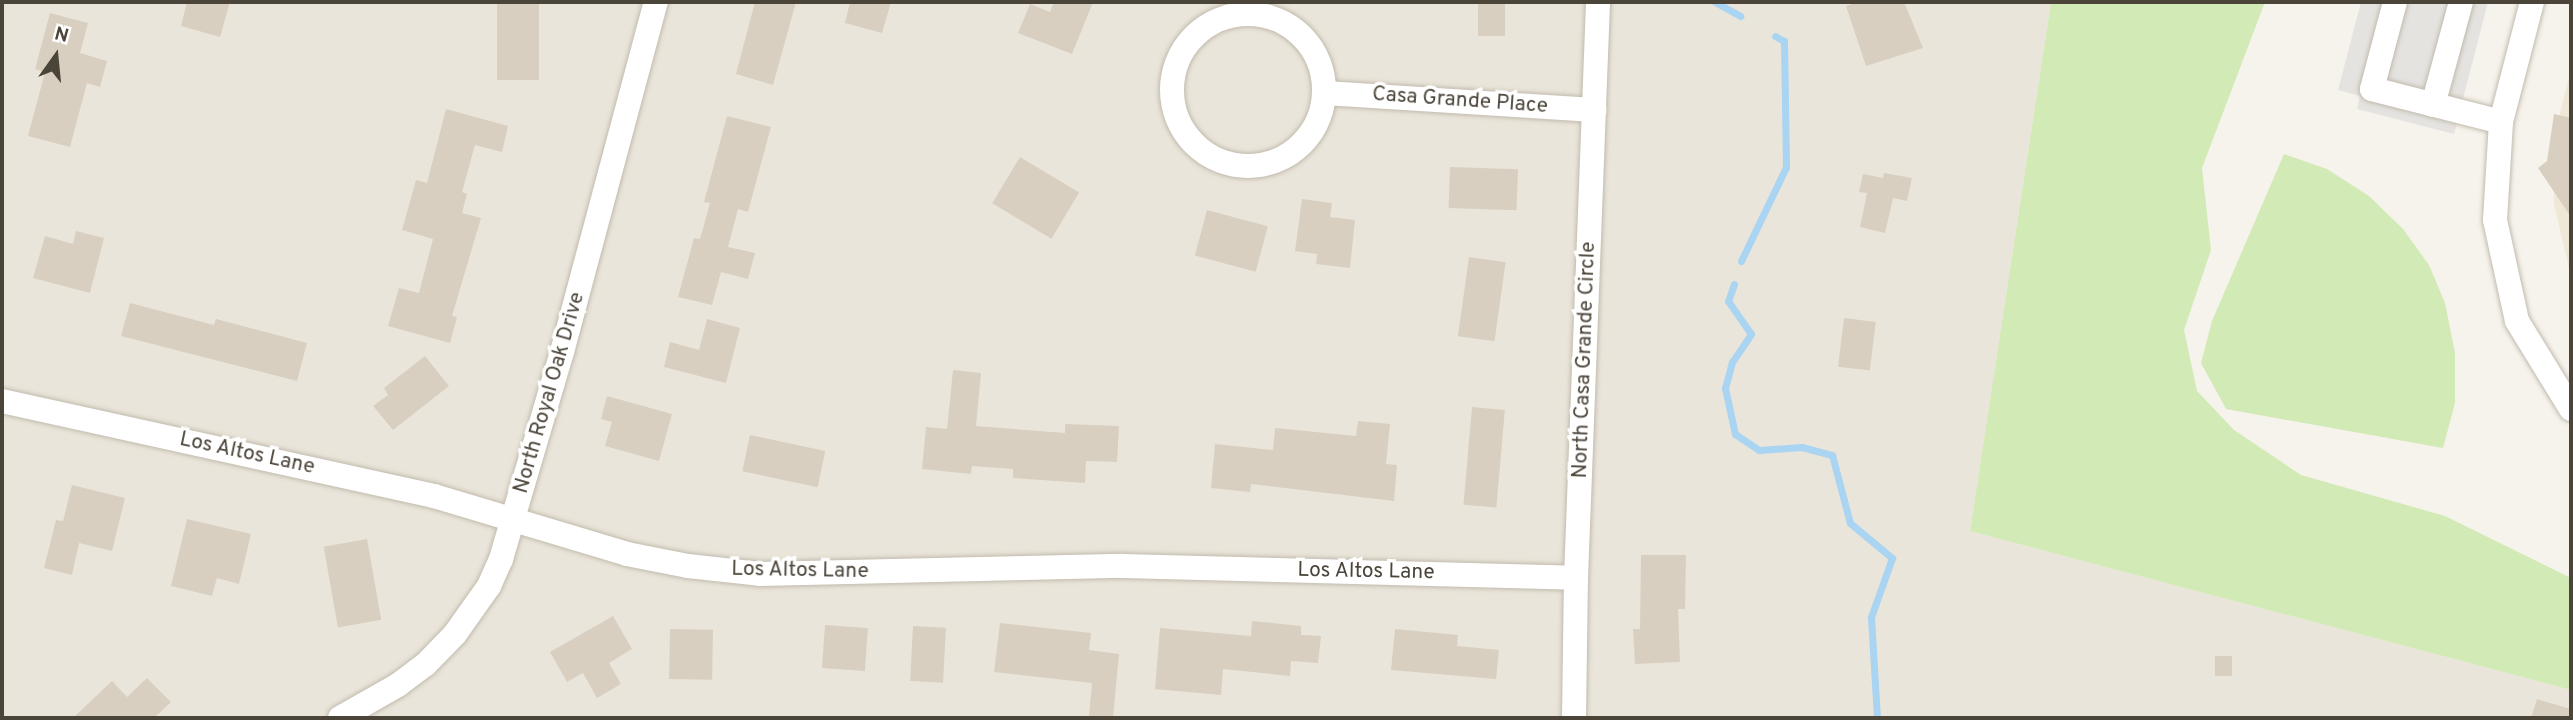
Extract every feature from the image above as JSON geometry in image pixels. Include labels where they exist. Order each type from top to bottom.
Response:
[{"type":"street","name":"North Royal Oak Drive","points":[[340,718],[398,685],[425,665],[455,634],[489,586],[515,520],[656,2]]},
{"type":"street","name":"North Casa Grande Circle","points":[[1574,718],[1576,578],[1598,2]]},
{"type":"street","points":[[2395,2],[2372,89],[2501,122]]},
{"type":"street","points":[[2433,105],[2461,2]]},
{"type":"street","points":[[2532,2],[2501,122],[2495,220],[2517,321],[2571,409]]},
{"type":"street","points":[[1248,13],[1273,18],[1294,29],[1311,47],[1322,68],[1325,93],[1320,118],[1306,141],[1285,158],[1260,166],[1234,166],[1209,157],[1189,140],[1175,117],[1171,91],[1174,66],[1185,45],[1203,28],[1224,17],[1248,13]]},
{"type":"street","name":"Casa Grande Place","points":[[1325,93],[1594,110]]},
{"type":"street","name":"Los Altos Lane","points":[[2,401],[368,480],[627,554],[688,566],[760,574],[1123,566],[1576,578]]},
{"type":"shaded area","points":[[2,2],[2051,2],[1970,531],[2571,690],[2571,718],[2,718]]},
{"type":"shaded area","points":[[2361,2],[2488,2],[2454,134],[2357,109],[2360,96],[2338,90]]},
{"type":"shaded area","points":[[2571,70],[2571,277],[2554,204],[2554,136]]},
{"type":"green space","points":[[2051,2],[2265,2],[2202,168],[2211,250],[2184,330],[2197,391],[2234,430],[2301,475],[2445,516],[2571,578],[2571,690],[1970,531]]},
{"type":"green space","points":[[2284,154],[2327,169],[2369,196],[2403,229],[2429,265],[2445,303],[2455,353],[2455,403],[2443,448],[2226,409],[2201,363],[2212,321]]},
{"type":"building","points":[[187,2],[230,2],[220,37],[181,26]]},
{"type":"building","points":[[497,2],[539,2],[539,80],[497,80]]},
{"type":"building","points":[[755,2],[796,2],[773,85],[736,74]]},
{"type":"building","points":[[850,2],[891,2],[882,33],[845,23]]},
{"type":"building","points":[[1054,2],[1093,2],[1072,54],[1018,33],[1030,4],[1050,12]]},
{"type":"building","points":[[1478,2],[1505,2],[1505,36],[1478,36]]},
{"type":"building","points":[[1859,2],[1904,2],[1923,48],[1866,66],[1846,6]]},
{"type":"building","points":[[50,13],[88,23],[80,53],[107,61],[100,87],[87,83],[70,147],[28,136],[45,72],[35,69]]},
{"type":"building","points":[[446,109],[508,126],[502,152],[475,145],[462,192],[467,194],[462,213],[481,218],[452,316],[457,317],[450,343],[388,326],[399,288],[419,293],[433,239],[402,230],[416,180],[427,183]]},
{"type":"building","points":[[2554,114],[2571,118],[2571,217],[2538,168],[2547,161]]},
{"type":"building","points":[[727,116],[771,127],[748,212],[738,209],[728,247],[755,253],[748,279],[721,272],[712,305],[678,297],[694,238],[700,239],[710,203],[704,202]]},
{"type":"building","points":[[1020,157],[1079,193],[1051,239],[992,203]]},
{"type":"building","points":[[1450,167],[1518,169],[1517,210],[1449,208]]},
{"type":"building","points":[[1884,173],[1912,178],[1907,201],[1893,198],[1885,233],[1860,227],[1867,193],[1859,192],[1863,174],[1883,178]]},
{"type":"building","points":[[1302,199],[1332,203],[1330,217],[1355,220],[1350,268],[1316,264],[1317,254],[1295,251]]},
{"type":"building","points":[[1207,210],[1268,226],[1256,272],[1195,255]]},
{"type":"building","points":[[76,231],[104,238],[90,293],[33,278],[45,236],[73,244]]},
{"type":"building","points":[[1469,257],[1506,262],[1495,341],[1458,336]]},
{"type":"building","points":[[130,303],[214,325],[216,319],[307,343],[297,381],[121,336]]},
{"type":"building","points":[[1844,318],[1876,322],[1870,371],[1838,367]]},
{"type":"building","points":[[707,319],[740,328],[726,383],[664,367],[670,342],[699,350]]},
{"type":"building","points":[[425,356],[449,386],[393,430],[373,406],[388,395],[384,388]]},
{"type":"building","points":[[953,370],[981,373],[976,426],[1065,433],[1065,424],[1119,426],[1117,462],[1086,461],[1085,483],[1013,478],[1013,469],[972,466],[971,474],[922,469],[926,427],[947,429]]},
{"type":"building","points":[[607,396],[672,414],[659,461],[605,446],[612,422],[601,419]]},
{"type":"building","points":[[1472,407],[1505,410],[1496,508],[1463,505]]},
{"type":"building","points":[[1358,421],[1390,424],[1386,464],[1397,465],[1394,501],[1251,484],[1250,492],[1211,488],[1215,444],[1273,450],[1275,428],[1356,436]]},
{"type":"building","points":[[750,435],[825,451],[818,487],[742,471]]},
{"type":"building","points":[[72,485],[125,498],[112,551],[79,543],[72,575],[44,568],[56,520],[63,521]]},
{"type":"building","points":[[187,519],[251,534],[239,584],[217,578],[212,596],[171,586]]},
{"type":"building","points":[[367,539],[381,620],[338,627],[324,547]]},
{"type":"building","points":[[1641,555],[1686,555],[1685,609],[1678,609],[1680,662],[1635,664],[1633,629],[1640,629]]},
{"type":"building","points":[[613,616],[632,649],[609,663],[621,684],[597,698],[583,673],[567,682],[550,652]]},
{"type":"building","points":[[1252,621],[1301,626],[1301,635],[1321,636],[1318,663],[1291,661],[1290,676],[1223,669],[1221,695],[1155,689],[1160,628],[1251,636]]},
{"type":"building","points":[[1000,623],[1091,633],[1089,650],[1119,654],[1113,718],[1089,716],[1092,683],[994,672]]},
{"type":"building","points":[[825,625],[868,628],[865,671],[822,668]]},
{"type":"building","points":[[913,626],[946,628],[943,683],[910,681]]},
{"type":"building","points":[[670,629],[713,630],[712,680],[669,679]]},
{"type":"building","points":[[1395,629],[1458,635],[1457,646],[1499,650],[1496,679],[1391,670]]},
{"type":"building","points":[[2215,656],[2232,656],[2232,676],[2215,676]]},
{"type":"building","points":[[147,678],[171,702],[154,718],[73,718],[112,681],[127,697]]},
{"type":"building","points":[[2537,699],[2571,709],[2571,718],[2531,718]]},
{"type":"waterway","points":[[1715,2],[1740,16]]},
{"type":"waterway","points":[[1741,261],[1786,167],[1784,41],[1775,36]]},
{"type":"waterway","points":[[1734,284],[1728,301],[1751,334],[1732,362],[1725,388],[1735,434],[1759,450],[1802,447],[1832,455],[1850,523],[1892,558],[1871,617],[1877,718]]}]
